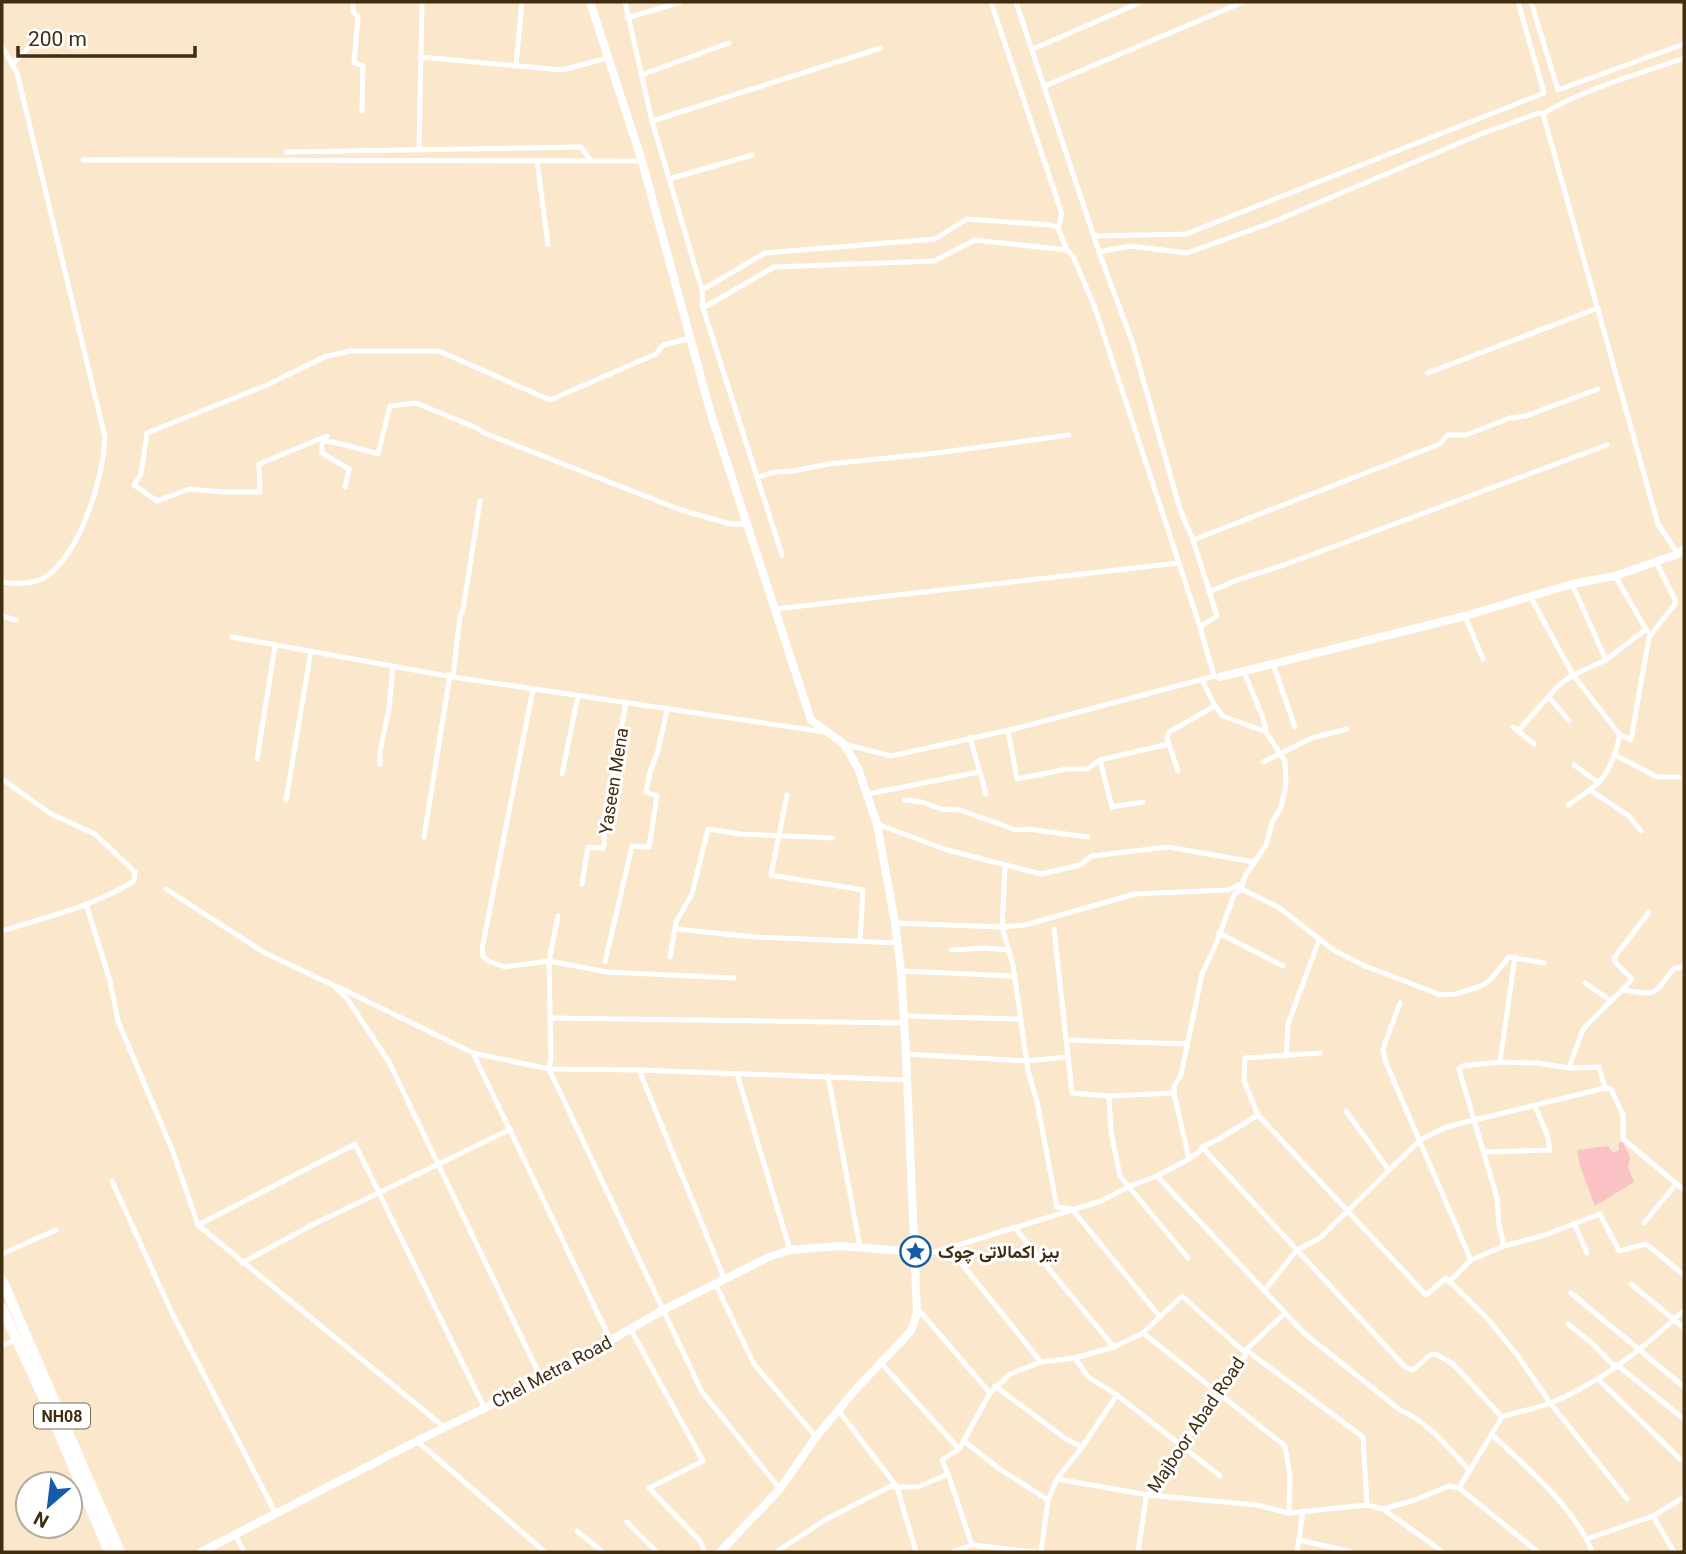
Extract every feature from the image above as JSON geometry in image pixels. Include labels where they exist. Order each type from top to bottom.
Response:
[{"type":"highway","name":"NH08","points":[[2,1280],[20,1338],[109,1552]]},
{"type":"highway","name":"NH08","points":[[2,1308],[61,1414],[120,1552]]},
{"type":"street","points":[[353,2],[353,12],[358,17],[354,63],[363,65],[362,111]]},
{"type":"street","points":[[419,150],[422,2]]},
{"type":"street","points":[[516,66],[522,2]]},
{"type":"street","points":[[590,2],[642,162],[711,414],[811,720],[844,744],[858,768],[868,794],[877,824],[901,971],[915,1252],[916,1307],[911,1331],[838,1410],[780,1489],[720,1552]]},
{"type":"street","points":[[625,2],[652,121],[702,290],[703,308],[782,555]]},
{"type":"street","points":[[627,18],[681,2]]},
{"type":"street","points":[[991,2],[1062,214],[1058,228],[1095,308],[1217,676]]},
{"type":"street","points":[[1016,2],[1099,252],[1133,344],[1180,509],[1193,540],[1217,616],[1200,627]]},
{"type":"street","points":[[1033,50],[1141,2]]},
{"type":"street","points":[[1045,86],[1243,2]]},
{"type":"street","points":[[1095,236],[1186,234],[1544,93],[1518,2]]},
{"type":"street","points":[[1531,2],[1558,90],[1684,44]]},
{"type":"street","points":[[12,64],[39,37]]},
{"type":"street","points":[[641,75],[729,43]]},
{"type":"street","points":[[2,46],[17,74],[105,437],[104,458],[88,516],[62,560],[42,580],[10,584],[2,582]]},
{"type":"street","points":[[652,121],[881,48]]},
{"type":"street","points":[[420,57],[562,70],[608,58]]},
{"type":"street","points":[[1099,252],[1130,246],[1187,253],[1268,224],[1481,134],[1539,113],[1543,114],[1566,102],[1684,58]]},
{"type":"street","points":[[844,744],[891,756],[1009,730],[1465,616],[1572,584],[1615,576],[1681,552],[1658,524],[1543,114]]},
{"type":"street","points":[[286,152],[581,147],[590,162]]},
{"type":"street","points":[[669,179],[752,155]]},
{"type":"street","points":[[83,160],[642,162]]},
{"type":"street","points":[[537,161],[548,244]]},
{"type":"street","points":[[702,290],[765,253],[935,239],[967,219],[1051,225],[1058,228]]},
{"type":"street","points":[[703,308],[774,267],[934,261],[975,240],[1067,250]]},
{"type":"street","points":[[1428,373],[1598,308]]},
{"type":"street","points":[[327,436],[258,464],[260,492],[189,489],[158,500],[134,485],[141,474],[147,433],[267,385],[324,357],[350,351],[439,351],[550,400],[656,354],[663,345],[691,338]]},
{"type":"street","points":[[1193,540],[1440,444],[1447,435],[1466,435],[1598,389]]},
{"type":"street","points":[[345,487],[349,469],[322,453],[322,440],[340,442],[350,448],[378,454],[390,406],[416,403],[484,433],[681,510],[731,524],[747,524]]},
{"type":"street","points":[[758,477],[829,464],[1069,435]]},
{"type":"street","points":[[1209,592],[1607,444]]},
{"type":"street","points":[[424,837],[480,501]]},
{"type":"street","points":[[1530,596],[1573,675],[1620,735],[1631,740],[1649,637],[1675,604],[1656,561]]},
{"type":"street","points":[[775,610],[1179,563]]},
{"type":"street","points":[[1615,576],[1649,637]]},
{"type":"street","points":[[1572,584],[1606,660]]},
{"type":"street","points":[[2,616],[16,620]]},
{"type":"street","points":[[1465,616],[1483,659]]},
{"type":"street","points":[[1534,744],[1515,729],[1559,685],[1573,675],[1606,660],[1646,629]]},
{"type":"street","points":[[232,637],[533,689],[832,733]]},
{"type":"street","points":[[257,759],[275,646]]},
{"type":"street","points":[[286,800],[311,651]]},
{"type":"street","points":[[1273,664],[1295,727]]},
{"type":"street","points":[[380,764],[393,666]]},
{"type":"street","points":[[1189,1159],[1174,1086],[1181,1075],[1202,974],[1234,895],[1266,845],[1272,824],[1281,807],[1286,785],[1284,761],[1266,732],[1244,672]]},
{"type":"street","points":[[1202,680],[1223,716],[1266,732]]},
{"type":"street","points":[[533,689],[482,948],[484,956],[488,961],[505,967],[549,961],[607,972],[734,978]]},
{"type":"street","points":[[562,774],[578,696]]},
{"type":"street","points":[[1549,696],[1569,721]]},
{"type":"street","name":"Yaseen Mena","points":[[582,884],[588,847],[603,848],[604,845],[605,814],[626,703]]},
{"type":"street","points":[[1178,771],[1168,732],[1215,706]]},
{"type":"street","points":[[606,962],[632,846],[649,847],[657,796],[646,792],[650,772],[659,751],[667,709]]},
{"type":"street","points":[[1263,762],[1312,738],[1347,729]]},
{"type":"street","points":[[1009,730],[1017,779],[1067,769],[1087,769],[1100,760],[1169,744]]},
{"type":"street","points":[[1568,805],[1599,783],[1610,769],[1620,735]]},
{"type":"street","points":[[970,737],[986,794]]},
{"type":"street","points":[[1615,755],[1657,777],[1679,777]]},
{"type":"street","points":[[1100,760],[1112,807],[1143,802]]},
{"type":"street","points":[[1574,765],[1599,783]]},
{"type":"street","points":[[868,794],[979,772]]},
{"type":"street","points":[[2,779],[51,814],[95,834],[135,872],[134,881],[120,890],[2,932]]},
{"type":"street","points":[[1590,790],[1629,816],[1641,831]]},
{"type":"street","points":[[787,795],[771,875],[863,890],[860,942]]},
{"type":"street","points":[[905,800],[942,809],[960,810],[1016,830],[1028,829],[1088,837]]},
{"type":"street","points":[[877,824],[947,850],[1041,874],[1080,865],[1092,856],[1168,847],[1254,862]]},
{"type":"street","points":[[670,957],[676,922],[692,894],[708,829],[740,834],[833,838]]},
{"type":"street","points":[[1005,866],[1002,927],[1009,950],[1027,1061],[1057,1207],[1072,1209],[1160,1317]]},
{"type":"street","points":[[895,923],[1002,927],[1025,925],[1135,894],[1228,890],[1242,886],[1278,907],[1335,951],[1365,966],[1441,995],[1456,994],[1481,986],[1489,981],[1509,957],[1544,963]]},
{"type":"street","points":[[166,889],[265,953],[473,1053],[549,1069],[907,1080]]},
{"type":"street","points":[[86,904],[110,981],[118,1021],[173,1152],[198,1225],[444,1427]]},
{"type":"street","points":[[1569,1068],[1583,1029],[1632,979],[1614,958],[1649,912]]},
{"type":"street","points":[[558,916],[549,961],[549,1069],[702,1392],[780,1489]]},
{"type":"street","points":[[676,929],[754,937],[898,943]]},
{"type":"street","points":[[1054,929],[1072,1093],[1109,1096],[1174,1093]]},
{"type":"street","points":[[1219,933],[1283,966]]},
{"type":"street","points":[[1286,1056],[1288,1024],[1319,940]]},
{"type":"street","points":[[951,950],[1009,950]]},
{"type":"street","points":[[1500,1062],[1516,957]]},
{"type":"street","points":[[1622,990],[1650,994],[1656,992],[1673,969],[1684,966]]},
{"type":"street","points":[[901,971],[1014,976]]},
{"type":"street","points":[[1585,983],[1611,1001]]},
{"type":"street","points":[[333,985],[348,1000],[389,1062],[542,1380]]},
{"type":"street","points":[[1400,1003],[1383,1049],[1386,1063],[1471,1259]]},
{"type":"street","points":[[551,1018],[1021,1019]]},
{"type":"street","points":[[1066,1040],[1187,1044]]},
{"type":"street","points":[[473,1053],[611,1341]]},
{"type":"street","points":[[906,1054],[1027,1061],[1067,1057]]},
{"type":"street","points":[[1320,1054],[1245,1058],[1244,1081],[1258,1115],[1426,1295],[1446,1278],[1487,1318],[1627,1499]]},
{"type":"street","points":[[1504,1246],[1497,1198],[1460,1069],[1462,1066],[1500,1062],[1537,1063],[1569,1068],[1599,1067],[1605,1088]]},
{"type":"street","points":[[639,1070],[724,1278]]},
{"type":"street","points":[[737,1074],[790,1250]]},
{"type":"street","points":[[828,1076],[860,1247]]},
{"type":"street","points":[[1264,1291],[1297,1250],[1320,1238],[1420,1140],[1446,1127],[1605,1088],[1611,1089],[1623,1115],[1623,1139],[1684,1190]]},
{"type":"street","points":[[1109,1096],[1111,1132],[1120,1176],[1188,1258]]},
{"type":"street","points":[[1485,1152],[1549,1150],[1547,1134],[1535,1106]]},
{"type":"street","points":[[1346,1111],[1388,1170]]},
{"type":"street","points":[[915,1252],[930,1253],[949,1248],[1101,1201],[1189,1159],[1202,1147],[1258,1115]]},
{"type":"street","points":[[242,1263],[310,1226],[511,1129]]},
{"type":"street","points":[[198,1225],[355,1144],[484,1408]]},
{"type":"street","points":[[1202,1147],[1405,1367],[1413,1370],[1430,1355],[1436,1354],[1453,1364],[1502,1417]]},
{"type":"street","points":[[1157,1176],[1304,1333],[1400,1410],[1431,1429],[1470,1471]]},
{"type":"street","points":[[112,1181],[172,1313],[276,1514]]},
{"type":"street","points":[[1644,1223],[1653,1216],[1676,1184]]},
{"type":"street","points":[[1449,1282],[1471,1259],[1600,1214],[1619,1251],[1646,1244],[1684,1275]]},
{"type":"street","points":[[1574,1223],[1587,1253]]},
{"type":"street","points":[[1014,1227],[1114,1347]]},
{"type":"street","points":[[2,1254],[56,1230]]},
{"type":"street","name":"Chel Metra Road","points":[[201,1552],[444,1427],[542,1380],[663,1310],[769,1257],[790,1250],[860,1247],[915,1252]]},
{"type":"street","points":[[949,1248],[1041,1362]]},
{"type":"street","points":[[715,1283],[754,1364],[816,1437]]},
{"type":"street","points":[[1632,1284],[1684,1328]]},
{"type":"street","points":[[1571,1293],[1684,1387]]},
{"type":"street","points":[[972,1545],[942,1460],[959,1449],[995,1386],[1010,1374],[1041,1362],[1075,1358],[1114,1347],[1143,1333],[1182,1296],[1242,1350],[1246,1350],[1363,1437],[1367,1505]]},
{"type":"street","points":[[916,1307],[990,1393]]},
{"type":"street","points":[[1459,1488],[1502,1417],[1551,1404],[1598,1379],[1641,1350],[1684,1310]]},
{"type":"street","name":"Majboor Abad Road","points":[[1138,1552],[1148,1495],[1245,1356],[1246,1350],[1284,1314]]},
{"type":"street","points":[[1568,1324],[1612,1364],[1617,1365],[1684,1419]]},
{"type":"street","points":[[631,1330],[703,1461],[649,1488],[700,1541],[705,1552]]},
{"type":"street","points":[[1143,1333],[1285,1446],[1290,1476],[1289,1513]]},
{"type":"street","points":[[2,1345],[20,1338]]},
{"type":"street","points":[[1075,1358],[1088,1377],[1116,1395],[1220,1476]]},
{"type":"street","points":[[881,1363],[959,1449]]},
{"type":"street","points":[[1598,1379],[1680,1459]]},
{"type":"street","points":[[995,1386],[1066,1439],[1082,1447]]},
{"type":"street","points":[[952,1552],[972,1545],[1039,1552],[1048,1500],[1057,1479],[1116,1395]]},
{"type":"street","points":[[838,1410],[897,1487],[916,1552]]},
{"type":"street","points":[[1492,1434],[1530,1470],[1587,1539],[1592,1552]]},
{"type":"street","points":[[417,1441],[545,1552]]},
{"type":"street","points":[[964,1441],[1001,1470],[1048,1500]]},
{"type":"street","points":[[776,1552],[825,1520],[889,1487],[918,1487],[948,1474]]},
{"type":"street","points":[[1057,1479],[1148,1495],[1257,1505],[1289,1513],[1367,1505],[1383,1509],[1443,1552]]},
{"type":"street","points":[[1383,1509],[1449,1486],[1459,1488],[1538,1552]]},
{"type":"street","points":[[1587,1539],[1653,1516],[1684,1497]]},
{"type":"street","points":[[1297,1552],[1303,1511]]},
{"type":"street","points":[[1653,1516],[1674,1552]]},
{"type":"street","points":[[627,1522],[657,1552]]},
{"type":"street","points":[[577,1531],[603,1552]]},
{"type":"street","points":[[235,1534],[244,1552]]},
{"type":"street","points":[[1299,1540],[1352,1552]]},
{"type":"shaded area","points":[[1622,1140],[1630,1157],[1628,1167],[1634,1182],[1595,1206],[1577,1150],[1608,1146],[1613,1153],[1619,1150]]},
{"type":"place","name":"بیز اکمالاتی چوک","points":[[915,1252]]}]
